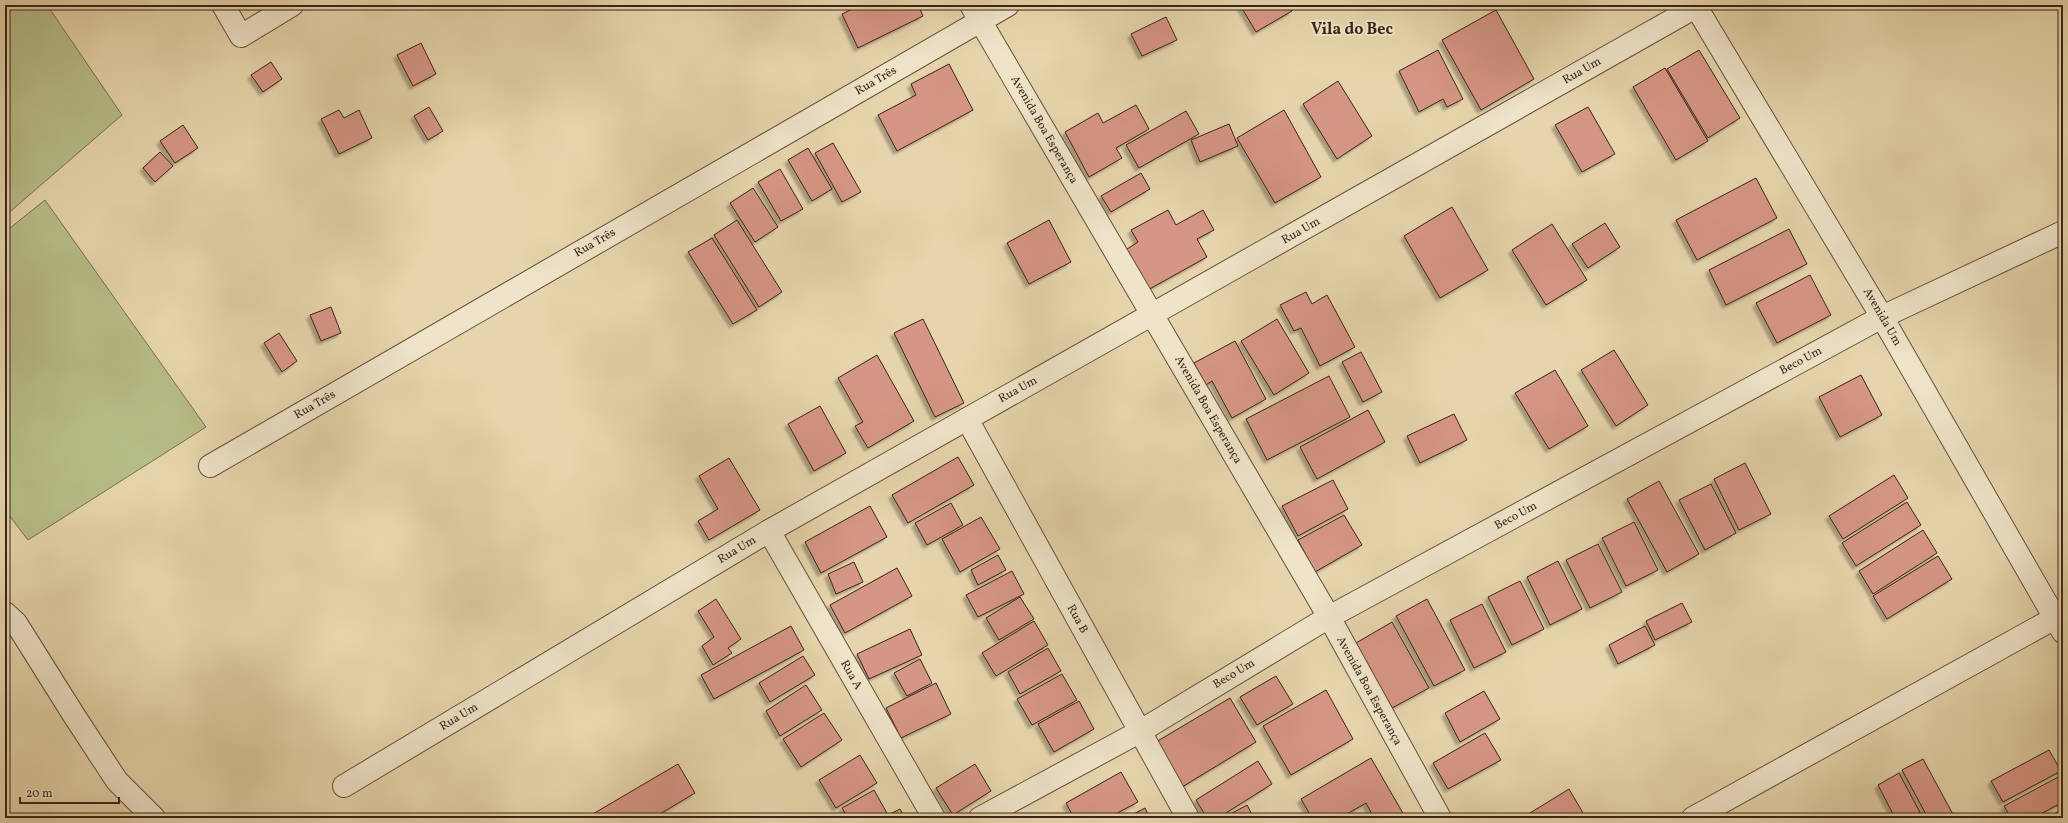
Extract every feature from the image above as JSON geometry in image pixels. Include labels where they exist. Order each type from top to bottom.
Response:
[{"type":"street","points":[[222,5],[241,36],[292,5]]},
{"type":"street","name":"Rua Três","points":[[210,466],[975,13],[1008,5]]},
{"type":"street","name":"Rua Um","points":[[344,786],[769,531],[1697,6]]},
{"type":"street","name":"Avenida Um","points":[[1697,6],[1882,317],[2059,625]]},
{"type":"street","name":"Avenida Boa Esperança","points":[[975,13],[1153,315],[1328,617],[1440,818]]},
{"type":"street","name":"Beco Um","points":[[980,818],[1139,732],[1328,617],[1882,317],[2063,232]]},
{"type":"street","name":"Rua B","points":[[967,419],[1188,818]]},
{"type":"street","name":"Rua A","points":[[769,531],[934,818]]},
{"type":"street","points":[[5,613],[16,623],[117,781],[154,818]]},
{"type":"street","points":[[1693,818],[2059,625]]},
{"type":"green space","points":[[5,5],[47,5],[122,115],[5,216]]},
{"type":"green space","points":[[45,200],[206,427],[28,540],[5,510],[5,232]]},
{"type":"building","points":[[861,5],[918,5],[923,16],[858,48],[842,14]]},
{"type":"building","points":[[1240,5],[1289,5],[1292,11],[1256,32]]},
{"type":"building","points":[[1496,10],[1534,79],[1481,110],[1442,40]]},
{"type":"building","points":[[1166,17],[1177,40],[1142,56],[1131,34]]},
{"type":"building","points":[[421,43],[436,74],[413,86],[397,55]]},
{"type":"building","points":[[1438,50],[1463,99],[1447,107],[1443,99],[1419,112],[1399,71]]},
{"type":"building","points":[[1699,50],[1740,118],[1708,138],[1667,69]]},
{"type":"building","points":[[271,62],[282,79],[263,92],[251,75]]},
{"type":"building","points":[[949,64],[973,110],[897,151],[878,115],[916,95],[911,84]]},
{"type":"building","points":[[1665,68],[1708,141],[1676,160],[1633,87]]},
{"type":"building","points":[[1338,81],[1372,136],[1337,159],[1303,104]]},
{"type":"building","points":[[1136,105],[1149,129],[1116,148],[1122,158],[1089,177],[1065,132],[1098,113],[1103,123]]},
{"type":"building","points":[[429,107],[443,131],[428,140],[414,116]]},
{"type":"building","points":[[1588,107],[1615,154],[1582,172],[1555,125]]},
{"type":"building","points":[[339,110],[344,118],[359,110],[372,138],[339,154],[321,119]]},
{"type":"building","points":[[1284,110],[1321,177],[1275,203],[1237,138]]},
{"type":"building","points":[[1186,111],[1199,134],[1139,168],[1126,145]]},
{"type":"building","points":[[1229,124],[1238,146],[1200,162],[1191,140]]},
{"type":"building","points":[[183,125],[198,148],[175,163],[160,141]]},
{"type":"building","points":[[833,143],[861,192],[842,202],[815,153]]},
{"type":"building","points":[[808,148],[832,189],[812,201],[788,160]]},
{"type":"building","points":[[160,152],[173,166],[155,182],[143,168]]},
{"type":"building","points":[[780,169],[803,209],[781,221],[758,182]]},
{"type":"building","points":[[1141,173],[1150,189],[1111,212],[1101,196]]},
{"type":"building","points":[[1756,178],[1777,218],[1697,260],[1676,220]]},
{"type":"building","points":[[753,188],[778,227],[755,242],[730,203]]},
{"type":"building","points":[[1452,207],[1488,270],[1440,298],[1404,236]]},
{"type":"building","points":[[1168,210],[1176,225],[1203,210],[1214,230],[1197,239],[1207,257],[1146,291],[1124,251],[1138,242],[1131,230]]},
{"type":"building","points":[[737,220],[782,292],[759,307],[714,235]]},
{"type":"building","points":[[1049,220],[1071,262],[1029,284],[1007,243]]},
{"type":"building","points":[[1605,223],[1620,247],[1588,268],[1572,244]]},
{"type":"building","points":[[1552,224],[1587,280],[1546,305],[1512,250]]},
{"type":"building","points":[[1789,229],[1807,264],[1726,305],[1709,270]]},
{"type":"building","points":[[712,238],[757,310],[733,324],[688,252]]},
{"type":"building","points":[[1810,275],[1831,315],[1777,343],[1756,303]]},
{"type":"building","points":[[1306,292],[1312,304],[1327,295],[1355,347],[1320,366],[1301,328],[1294,331],[1280,305]]},
{"type":"building","points":[[331,307],[341,333],[321,341],[310,315]]},
{"type":"building","points":[[923,319],[964,403],[935,417],[894,333]]},
{"type":"building","points":[[1277,319],[1309,373],[1274,395],[1241,341]]},
{"type":"building","points":[[279,333],[297,361],[282,372],[264,343]]},
{"type":"building","points":[[1235,341],[1266,399],[1232,418],[1212,381],[1206,385],[1194,363]]},
{"type":"building","points":[[1614,350],[1648,405],[1616,426],[1581,370]]},
{"type":"building","points":[[1361,352],[1382,392],[1363,402],[1342,362]]},
{"type":"building","points":[[877,355],[914,421],[868,448],[855,426],[863,422],[838,378]]},
{"type":"building","points":[[1555,370],[1588,426],[1549,449],[1515,393]]},
{"type":"building","points":[[1861,375],[1882,415],[1840,437],[1819,397]]},
{"type":"building","points":[[1329,376],[1350,417],[1267,460],[1246,419]]},
{"type":"building","points":[[820,406],[846,453],[814,471],[788,424]]},
{"type":"building","points":[[1368,410],[1385,442],[1317,479],[1300,447]]},
{"type":"building","points":[[1454,414],[1467,440],[1420,463],[1407,436]]},
{"type":"building","points":[[958,457],[974,485],[908,523],[892,495]]},
{"type":"building","points":[[729,458],[760,510],[709,540],[698,521],[718,509],[699,476]]},
{"type":"building","points":[[1745,463],[1771,514],[1739,530],[1714,479]]},
{"type":"building","points":[[1894,475],[1908,498],[1843,539],[1829,516]]},
{"type":"building","points":[[1333,480],[1348,509],[1298,536],[1282,506]]},
{"type":"building","points":[[1659,481],[1699,554],[1667,572],[1627,499]]},
{"type":"building","points":[[1711,484],[1736,533],[1705,550],[1679,500]]},
{"type":"building","points":[[1907,502],[1921,525],[1856,566],[1842,543]]},
{"type":"building","points":[[951,503],[963,525],[927,545],[915,523]]},
{"type":"building","points":[[870,506],[887,537],[821,573],[805,542]]},
{"type":"building","points":[[1344,515],[1362,545],[1315,572],[1298,540]]},
{"type":"building","points":[[981,517],[1000,549],[960,572],[942,539]]},
{"type":"building","points":[[1634,522],[1658,570],[1626,586],[1602,538]]},
{"type":"building","points":[[1923,530],[1937,553],[1873,594],[1859,571]]},
{"type":"building","points":[[1598,544],[1622,592],[1590,608],[1566,560]]},
{"type":"building","points":[[998,555],[1006,570],[978,585],[971,570]]},
{"type":"building","points":[[1938,556],[1952,579],[1887,619],[1873,596]]},
{"type":"building","points":[[1558,561],[1582,609],[1550,625],[1527,577]]},
{"type":"building","points":[[854,562],[863,582],[836,594],[828,574]]},
{"type":"building","points":[[897,568],[912,596],[845,633],[830,605]]},
{"type":"building","points":[[1012,571],[1024,594],[978,617],[966,595]]},
{"type":"building","points":[[1520,581],[1544,629],[1512,645],[1488,597]]},
{"type":"building","points":[[1020,597],[1034,619],[999,640],[986,618]]},
{"type":"building","points":[[716,599],[741,639],[728,648],[732,653],[713,665],[702,646],[714,637],[698,611]]},
{"type":"building","points":[[1427,599],[1465,670],[1434,686],[1396,616]]},
{"type":"building","points":[[1682,603],[1692,622],[1655,640],[1646,621]]},
{"type":"building","points":[[1482,604],[1506,652],[1474,668],[1450,620]]},
{"type":"building","points":[[1034,621],[1048,645],[996,676],[982,653]]},
{"type":"building","points":[[1392,622],[1429,688],[1392,708],[1356,643]]},
{"type":"building","points":[[791,626],[804,650],[714,699],[701,675]]},
{"type":"building","points":[[1645,626],[1655,645],[1618,664],[1609,645]]},
{"type":"building","points":[[910,629],[922,655],[869,679],[857,654]]},
{"type":"building","points":[[1048,648],[1061,671],[1020,694],[1008,672]]},
{"type":"building","points":[[803,656],[815,675],[770,702],[759,683]]},
{"type":"building","points":[[920,659],[932,683],[907,696],[894,673]]},
{"type":"building","points":[[1062,674],[1077,700],[1032,725],[1017,699]]},
{"type":"building","points":[[1276,676],[1293,704],[1257,725],[1240,697]]},
{"type":"building","points":[[936,683],[951,714],[901,738],[886,708]]},
{"type":"building","points":[[806,685],[822,710],[780,736],[766,711]]},
{"type":"building","points":[[1326,690],[1353,739],[1291,775],[1263,726]]},
{"type":"building","points":[[1484,691],[1500,719],[1460,742],[1445,713]]},
{"type":"building","points":[[1230,698],[1256,742],[1182,787],[1156,742]]},
{"type":"building","points":[[1079,701],[1094,729],[1054,752],[1038,724]]},
{"type":"building","points":[[824,713],[842,740],[801,767],[783,739]]},
{"type":"building","points":[[1485,733],[1501,760],[1448,789],[1433,763]]},
{"type":"building","points":[[2049,750],[2061,771],[2003,802],[1991,781]]},
{"type":"building","points":[[860,755],[877,783],[836,808],[819,780]]},
{"type":"building","points":[[1371,758],[1404,815],[1398,818],[1374,818],[1366,803],[1340,818],[1312,818],[1301,799]]},
{"type":"building","points":[[1923,759],[1955,818],[1928,818],[1902,770]]},
{"type":"building","points":[[1258,761],[1272,784],[1218,818],[1207,818],[1196,800]]},
{"type":"building","points":[[678,764],[695,793],[653,818],[586,818]]},
{"type":"building","points":[[975,764],[991,791],[953,815],[936,788]]},
{"type":"building","points":[[1121,772],[1138,802],[1108,818],[1074,818],[1066,803]]},
{"type":"building","points":[[1899,773],[1923,818],[1895,818],[1878,785]]},
{"type":"building","points":[[2062,775],[2063,802],[2033,818],[2011,818],[2004,806]]},
{"type":"building","points":[[1569,789],[1586,818],[1522,818]]},
{"type":"building","points":[[874,790],[888,815],[900,809],[905,818],[848,818],[842,808]]},
{"type":"building","points":[[1247,805],[1254,818],[1223,818]]},
{"type":"building","points":[[1145,808],[1150,818],[1126,818]]},
{"type":"building","points":[[2063,809],[2063,818],[2046,818]]},
{"type":"district","name":"Vila do Bec","points":[[1352,30]]}]
